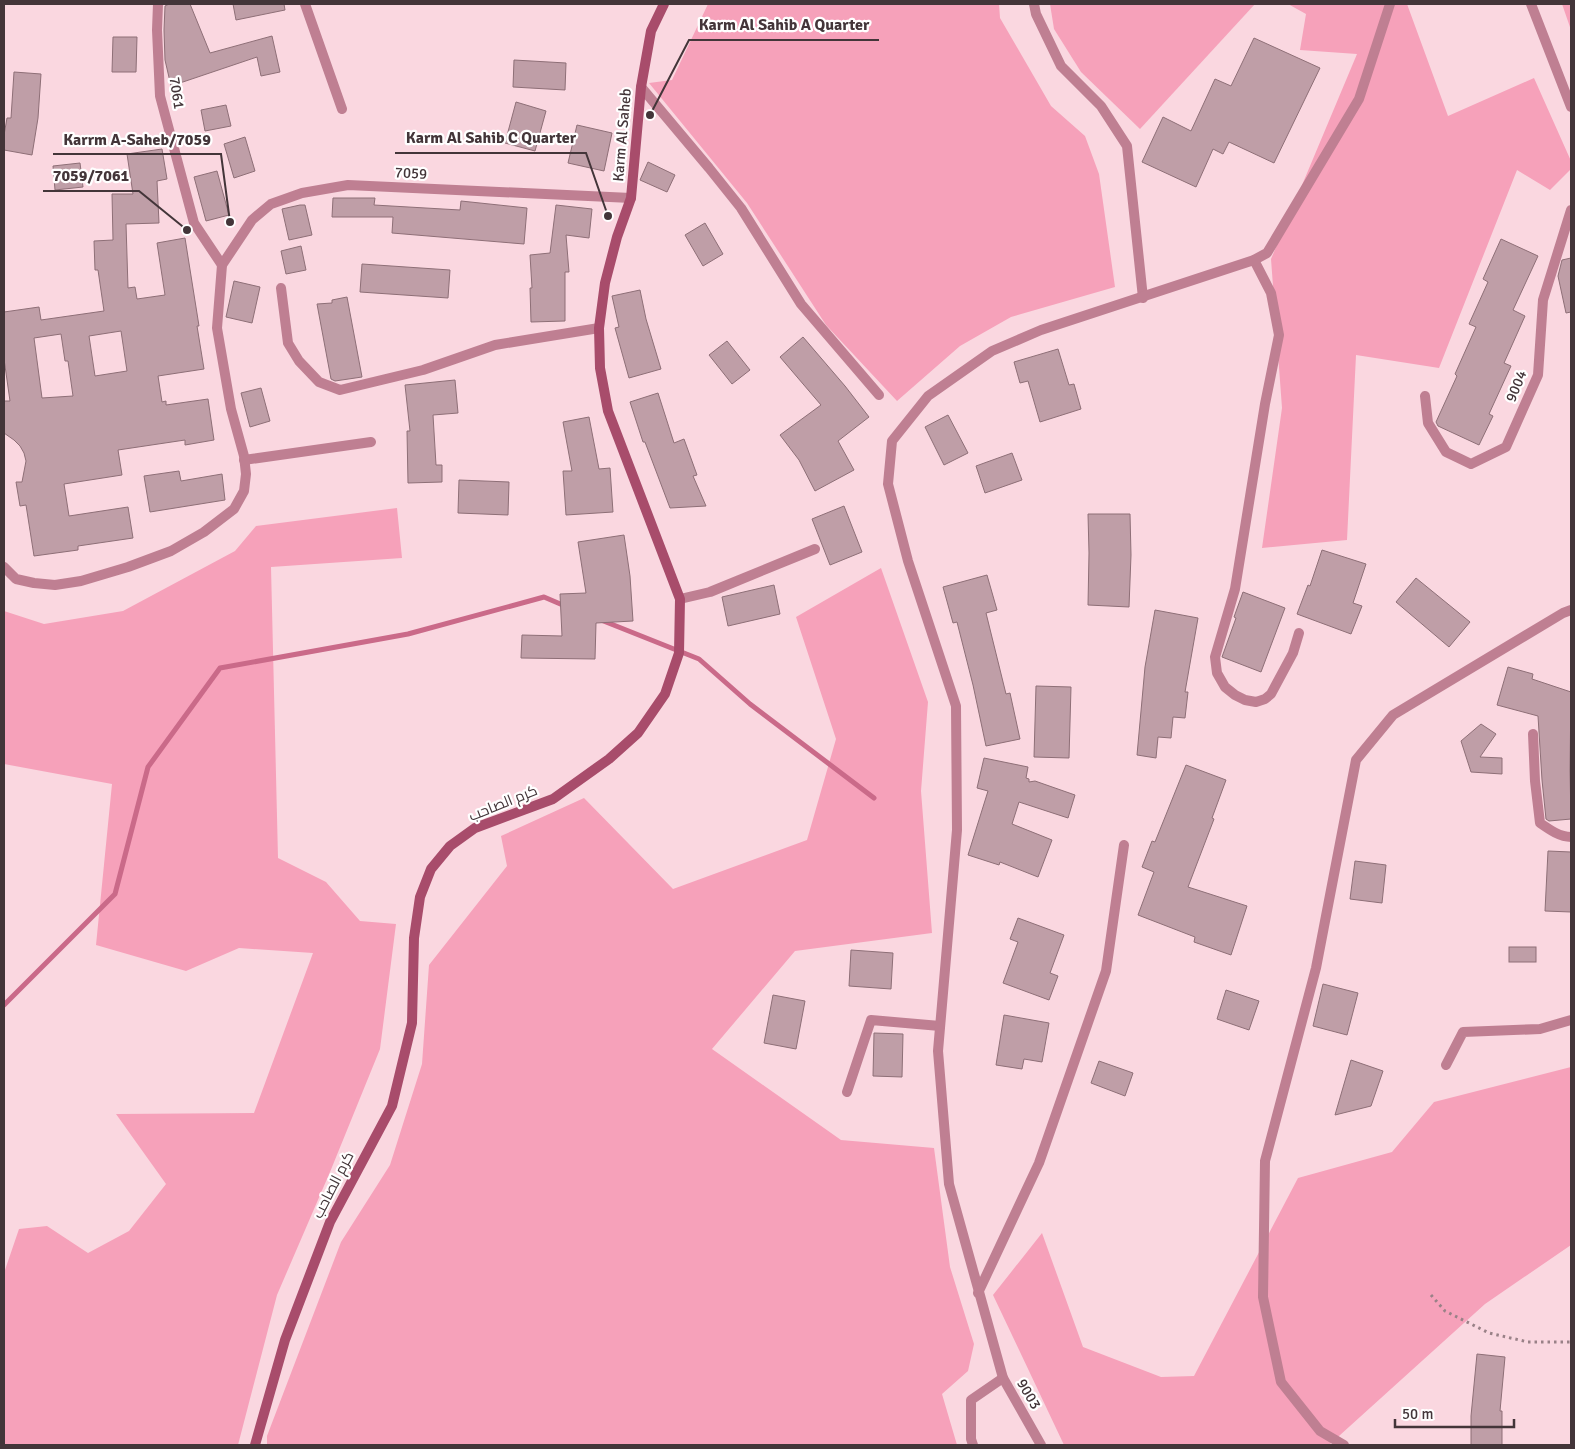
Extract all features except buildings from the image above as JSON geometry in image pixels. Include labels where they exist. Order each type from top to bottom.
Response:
[{"type":"street","name":"7061","points":[[158,4],[157,30],[160,96],[194,223],[222,265]]},
{"type":"street","points":[[305,4],[342,109]]},
{"type":"street","name":"Karm Al Saheb","points":[[599,328],[605,283],[617,236],[631,198],[641,87],[651,31],[664,4]]},
{"type":"street","points":[[1034,4],[1036,14],[1061,66],[1101,106],[1127,146],[1143,298]]},
{"type":"street","points":[[1003,1378],[949,1184],[938,1051],[957,830],[956,706],[908,561],[888,484],[892,440],[928,396],[992,350],[1041,330],[1143,298],[1254,260],[1267,253],[1359,99],[1390,4]]},
{"type":"street","points":[[1531,4],[1571,107]]},
{"type":"street","points":[[641,87],[741,208],[801,304],[879,395]]},
{"type":"street","name":"7059","points":[[222,265],[252,220],[271,204],[302,193],[348,185],[631,198]]},
{"type":"street","name":"9004","points":[[1425,396],[1428,423],[1446,452],[1471,464],[1506,447],[1538,375],[1543,300],[1571,210]]},
{"type":"street","points":[[1254,260],[1271,293],[1279,335],[1265,404],[1235,590],[1215,657],[1217,673],[1225,687],[1245,700],[1256,702],[1265,699],[1271,694],[1293,653],[1299,633]]},
{"type":"street","points":[[4,567],[16,579],[34,584],[55,585],[81,581],[110,573],[171,551],[204,532],[234,510],[244,491],[246,474],[217,328],[222,265]]},
{"type":"street","points":[[281,288],[288,343],[298,361],[320,382],[340,390],[423,370],[495,345],[599,328]]},
{"type":"street","name":"كرم الصاحب","points":[[255,1445],[284,1340],[330,1222],[392,1106],[412,1023],[414,938],[420,897],[430,869],[450,846],[474,828],[554,799],[609,759],[638,733],[665,694],[679,653],[680,600],[608,412],[600,368],[599,328]]},
{"type":"street","points":[[244,460],[370,442]]},
{"type":"street","points":[[680,600],[710,592],[815,548]]},
{"type":"street","points":[[1344,1445],[1320,1431],[1281,1382],[1263,1297],[1264,1160],[1316,968],[1356,760],[1393,716],[1563,613],[1571,610]]},
{"type":"street","points":[[1533,734],[1535,781],[1540,823],[1565,837],[1571,837]]},
{"type":"street","points":[[978,1293],[1039,1162],[1106,971],[1124,845]]},
{"type":"street","points":[[848,1092],[870,1020],[940,1026]]},
{"type":"street","points":[[1446,1065],[1464,1032],[1540,1029],[1571,1020]]},
{"type":"street","name":"9003","points":[[973,1445],[971,1439],[970,1400],[1003,1378],[1041,1445]]},
{"type":"path","points":[[1431,1295],[1445,1311],[1489,1333],[1528,1342],[1571,1342]]},
{"type":"shaded area","points":[[708,4],[999,4],[1000,18],[1051,106],[1085,136],[1099,174],[1115,287],[1011,317],[960,346],[897,401],[826,325],[747,203],[649,83],[672,80]]},
{"type":"shaded area","points":[[1050,4],[1255,4],[1140,129],[1081,72],[1054,29]]},
{"type":"shaded area","points":[[1288,4],[1407,4],[1448,116],[1534,78],[1571,161],[1571,169],[1550,190],[1517,170],[1439,368],[1356,355],[1347,540],[1262,548],[1282,408],[1271,259],[1357,54],[1300,50],[1306,14]]},
{"type":"shaded area","points":[[1562,4],[1571,4],[1571,30]]},
{"type":"shaded area","points":[[397,508],[402,558],[271,567],[278,858],[326,882],[360,921],[396,924],[380,1049],[277,1295],[238,1445],[4,1445],[4,1273],[19,1229],[47,1226],[88,1253],[129,1231],[166,1184],[116,1114],[254,1113],[313,953],[239,948],[186,971],[96,945],[112,784],[4,764],[4,611],[44,624],[123,611],[235,551],[256,526]]},
{"type":"shaded area","points":[[881,568],[928,702],[921,791],[932,933],[795,951],[712,1049],[841,1140],[934,1148],[950,1267],[974,1344],[968,1371],[942,1394],[957,1445],[267,1445],[267,1436],[341,1242],[390,1165],[422,1064],[429,965],[507,866],[501,836],[584,798],[673,889],[807,840],[836,739],[796,617]]},
{"type":"shaded area","points":[[1571,1067],[1571,1245],[1485,1304],[1329,1445],[1064,1445],[993,1295],[1042,1233],[1083,1347],[1161,1377],[1194,1376],[1298,1178],[1392,1152],[1434,1102]]},
{"type":"waterway","points":[[4,1005],[115,894],[148,767],[220,668],[408,634],[544,597],[565,606]]},
{"type":"waterway","points":[[601,620],[699,659],[750,704],[874,798]]},
{"type":"place","name":"Karm Al Sahib A Quarter","points":[[650,115]]},
{"type":"place","name":"Karm Al Sahib C Quarter","points":[[608,216]]},
{"type":"place","name":"Karrm A-Saheb/7059","points":[[230,222]]},
{"type":"place","name":"7059/7061","points":[[187,230]]}]
